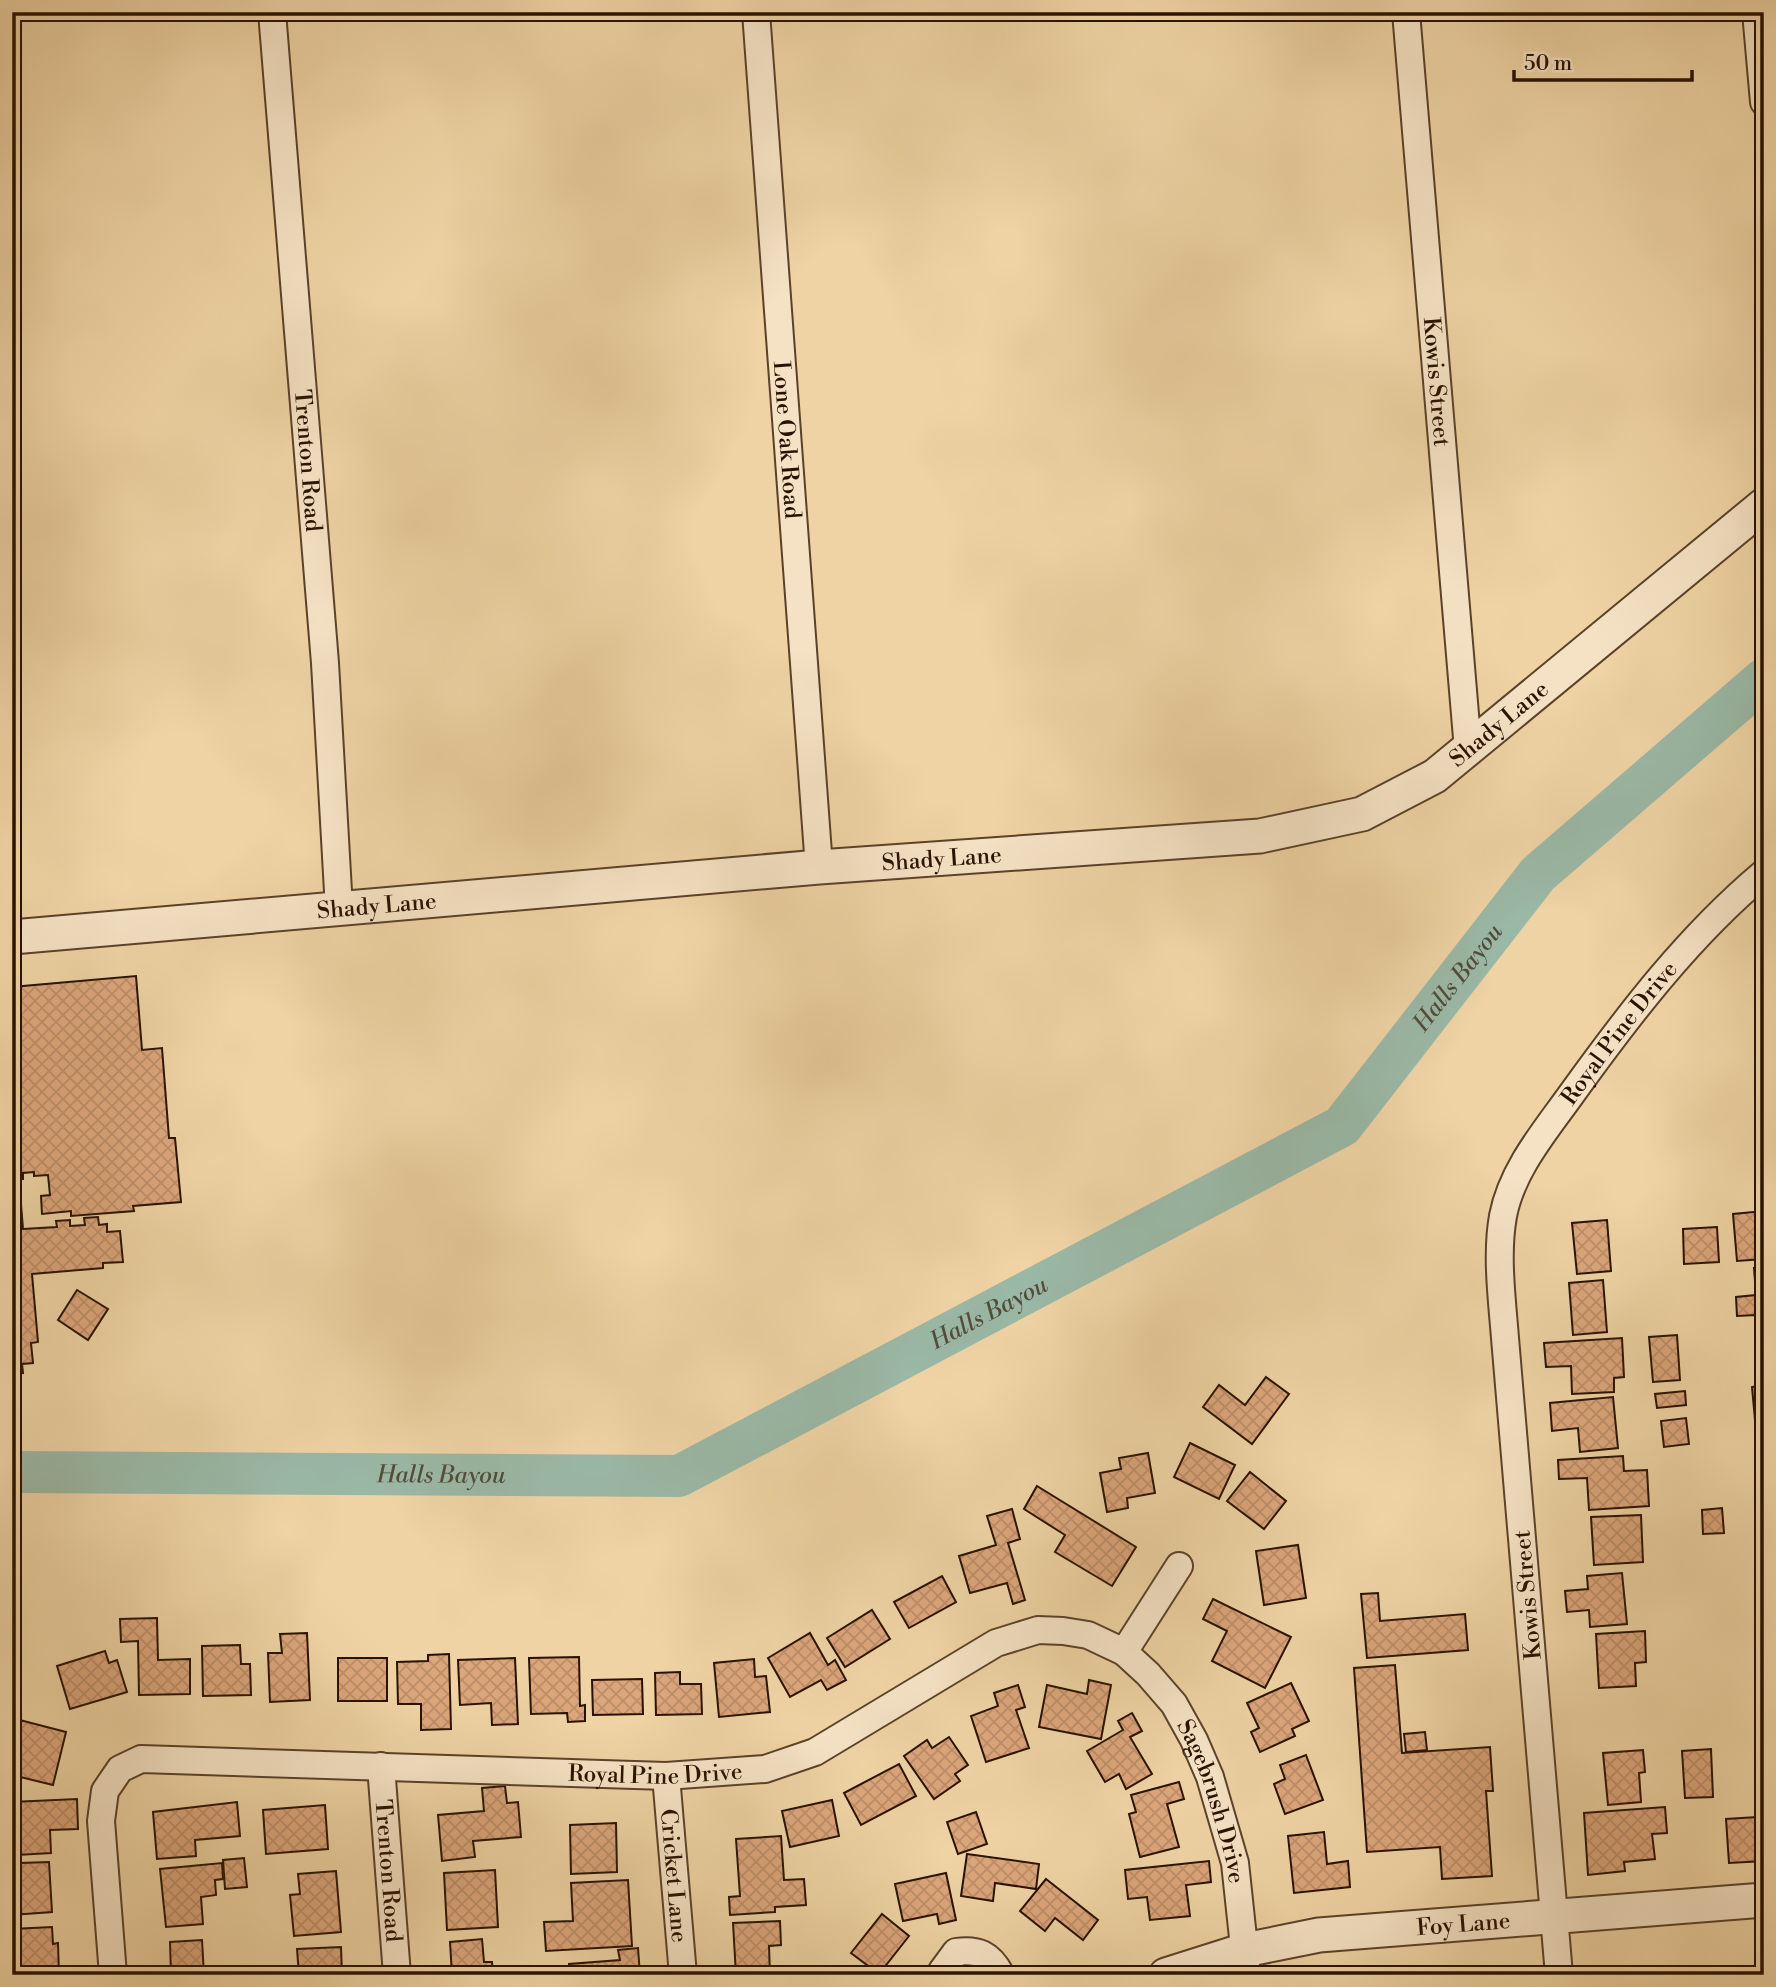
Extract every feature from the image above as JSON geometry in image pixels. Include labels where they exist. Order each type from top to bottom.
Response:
[{"type":"street","name":"Trenton Road","points":[[272,12],[325,663],[339,909]]},
{"type":"street","name":"Lone Oak Road","points":[[756,12],[819,867]]},
{"type":"street","name":"Kowis Street","points":[[1406,12],[1468,750]]},
{"type":"street","points":[[1756,12],[1764,102]]},
{"type":"street","name":"Shady Lane","points":[[12,937],[819,867],[1260,836],[1362,814],[1435,776],[1764,505]]},
{"type":"street","name":"Royal Pine Drive","points":[[1503,1215],[1515,1180],[1534,1146],[1615,1034],[1694,938],[1764,873]]},
{"type":"street","name":"Kowis Street","points":[[1503,1215],[1501,1246],[1505,1338],[1559,1975]]},
{"type":"street","points":[[1124,1652],[1179,1566]]},
{"type":"street","name":"Royal Pine Drive","points":[[113,1975],[101,1821],[105,1791],[120,1769],[141,1759],[666,1776],[765,1769],[815,1752],[858,1728],[974,1654],[1014,1635],[1038,1630],[1063,1630],[1088,1635],[1124,1652]]},
{"type":"street","name":"Sagebrush Drive","points":[[1124,1652],[1174,1704],[1195,1740],[1210,1777],[1235,1863],[1246,1963]]},
{"type":"street","name":"Trenton Road","points":[[381,1766],[397,1975]]},
{"type":"street","name":"Cricket Lane","points":[[666,1776],[683,1975]]},
{"type":"street","name":"Foy Lane","points":[[1167,1975],[1246,1963],[1319,1936],[1764,1900]]},
{"type":"street","points":[[941,1975],[956,1952],[973,1950],[995,1963],[1001,1975]]},
{"type":"building","points":[[136,976],[142,1050],[162,1048],[169,1138],[175,1138],[181,1202],[133,1206],[134,1211],[71,1216],[71,1211],[42,1214],[41,1196],[50,1195],[48,1175],[34,1176],[34,1172],[23,1173],[23,1179],[19,1179],[23,1229],[57,1227],[56,1221],[70,1220],[70,1226],[85,1225],[84,1218],[98,1217],[99,1225],[107,1224],[107,1232],[120,1231],[123,1262],[103,1263],[103,1268],[32,1274],[38,1342],[31,1343],[33,1363],[22,1364],[23,1373],[12,1374],[12,987]]},
{"type":"building","points":[[1764,1211],[1764,1259],[1737,1261],[1733,1214]]},
{"type":"building","points":[[1607,1220],[1611,1271],[1577,1274],[1572,1223]]},
{"type":"building","points":[[1717,1227],[1719,1262],[1684,1264],[1683,1229]]},
{"type":"building","points":[[1754,1268],[1764,1268],[1764,1378],[1760,1378],[1756,1315],[1737,1316],[1736,1297],[1756,1295]]},
{"type":"building","points":[[1603,1280],[1607,1332],[1573,1335],[1569,1283]]},
{"type":"building","points":[[77,1290],[108,1309],[88,1340],[58,1320]]},
{"type":"building","points":[[1677,1335],[1680,1380],[1653,1382],[1649,1337]]},
{"type":"building","points":[[1622,1338],[1624,1377],[1614,1378],[1614,1392],[1572,1394],[1571,1366],[1546,1367],[1544,1343]]},
{"type":"building","points":[[1266,1377],[1289,1394],[1252,1444],[1203,1407],[1219,1385],[1245,1405]]},
{"type":"building","points":[[1764,1385],[1764,1419],[1755,1420],[1752,1387]]},
{"type":"building","points":[[1685,1391],[1686,1405],[1657,1408],[1655,1394]]},
{"type":"building","points":[[1613,1397],[1618,1448],[1580,1452],[1578,1428],[1552,1431],[1550,1403]]},
{"type":"building","points":[[1686,1418],[1689,1444],[1664,1447],[1661,1421]]},
{"type":"building","points":[[1190,1443],[1235,1465],[1219,1499],[1174,1477]]},
{"type":"building","points":[[1148,1453],[1155,1493],[1127,1498],[1128,1508],[1107,1512],[1100,1473],[1121,1469],[1119,1458]]},
{"type":"building","points":[[1623,1456],[1624,1471],[1647,1470],[1649,1506],[1589,1510],[1587,1478],[1559,1479],[1558,1460]]},
{"type":"building","points":[[1250,1472],[1286,1501],[1264,1529],[1227,1501]]},
{"type":"building","points":[[1037,1486],[1136,1547],[1112,1586],[1055,1552],[1065,1535],[1024,1509]]},
{"type":"building","points":[[1722,1508],[1724,1533],[1703,1534],[1702,1510]]},
{"type":"building","points":[[1012,1509],[1020,1539],[1008,1543],[1025,1600],[1013,1604],[1007,1583],[970,1593],[959,1556],[996,1545],[987,1516]]},
{"type":"building","points":[[1641,1515],[1643,1562],[1594,1565],[1591,1517]]},
{"type":"building","points":[[1298,1545],[1306,1598],[1264,1605],[1256,1551]]},
{"type":"building","points":[[1622,1573],[1627,1624],[1590,1627],[1589,1610],[1567,1612],[1565,1591],[1588,1589],[1587,1576]]},
{"type":"building","points":[[942,1576],[956,1602],[909,1628],[894,1602]]},
{"type":"building","points":[[1378,1593],[1380,1621],[1465,1614],[1468,1650],[1367,1658],[1361,1594]]},
{"type":"building","points":[[1213,1599],[1291,1637],[1265,1688],[1212,1661],[1227,1631],[1203,1619]]},
{"type":"building","points":[[872,1610],[890,1639],[845,1667],[827,1638]]},
{"type":"building","points":[[157,1618],[158,1660],[190,1659],[190,1694],[139,1695],[138,1641],[121,1642],[120,1619]]},
{"type":"building","points":[[1645,1631],[1646,1662],[1635,1663],[1636,1686],[1599,1688],[1596,1634]]},
{"type":"building","points":[[307,1633],[310,1700],[270,1702],[268,1653],[282,1653],[280,1634]]},
{"type":"building","points":[[810,1633],[828,1665],[835,1660],[846,1680],[827,1690],[821,1680],[790,1697],[768,1658]]},
{"type":"building","points":[[240,1645],[241,1664],[250,1664],[251,1695],[203,1696],[202,1646]]},
{"type":"building","points":[[105,1651],[109,1663],[117,1660],[127,1692],[70,1709],[57,1666]]},
{"type":"building","points":[[449,1654],[451,1729],[421,1730],[421,1704],[398,1704],[397,1662],[428,1661],[428,1655]]},
{"type":"building","points":[[579,1657],[580,1706],[585,1705],[585,1721],[568,1722],[567,1713],[531,1714],[529,1658]]},
{"type":"building","points":[[338,1658],[387,1658],[387,1701],[338,1701]]},
{"type":"building","points":[[515,1658],[518,1724],[492,1725],[491,1703],[460,1705],[458,1660]]},
{"type":"building","points":[[754,1659],[755,1677],[766,1676],[770,1712],[719,1717],[714,1663]]},
{"type":"building","points":[[1395,1665],[1402,1753],[1490,1747],[1493,1791],[1486,1791],[1492,1876],[1442,1879],[1440,1847],[1367,1852],[1354,1668]]},
{"type":"building","points":[[680,1672],[680,1684],[701,1684],[702,1714],[656,1715],[655,1673]]},
{"type":"building","points":[[642,1679],[643,1714],[593,1715],[592,1680]]},
{"type":"building","points":[[1089,1680],[1111,1685],[1101,1739],[1039,1727],[1047,1685],[1087,1694]]},
{"type":"building","points":[[1764,1681],[1764,1731],[1762,1731],[1757,1682]]},
{"type":"building","points":[[1291,1683],[1309,1721],[1292,1729],[1295,1736],[1260,1752],[1251,1732],[1259,1728],[1247,1703]]},
{"type":"building","points":[[1018,1685],[1025,1707],[1016,1710],[1029,1748],[986,1762],[971,1716],[998,1706],[994,1693]]},
{"type":"building","points":[[1132,1713],[1142,1731],[1130,1737],[1152,1774],[1126,1789],[1119,1774],[1105,1782],[1087,1751],[1123,1730],[1118,1721]]},
{"type":"building","points":[[12,1718],[66,1732],[53,1785],[12,1775]]},
{"type":"building","points":[[1425,1732],[1427,1750],[1406,1752],[1404,1734]]},
{"type":"building","points":[[949,1737],[968,1765],[955,1774],[960,1781],[934,1799],[904,1756],[927,1740],[932,1748]]},
{"type":"building","points":[[1711,1749],[1713,1797],[1685,1798],[1682,1751]]},
{"type":"building","points":[[1643,1750],[1645,1772],[1639,1773],[1641,1802],[1608,1805],[1603,1753]]},
{"type":"building","points":[[1306,1755],[1323,1800],[1285,1814],[1274,1784],[1285,1779],[1280,1765]]},
{"type":"building","points":[[899,1764],[916,1796],[861,1825],[844,1793]]},
{"type":"building","points":[[1179,1782],[1184,1799],[1167,1804],[1179,1847],[1140,1857],[1129,1814],[1136,1812],[1131,1795]]},
{"type":"building","points":[[505,1786],[507,1803],[518,1802],[521,1837],[473,1841],[475,1857],[442,1861],[438,1815],[484,1811],[482,1788]]},
{"type":"building","points":[[77,1799],[78,1829],[50,1830],[51,1853],[17,1855],[15,1830],[12,1830],[12,1802]]},
{"type":"building","points":[[832,1800],[839,1836],[790,1847],[782,1811]]},
{"type":"building","points":[[237,1802],[240,1836],[195,1840],[196,1856],[157,1859],[153,1812]]},
{"type":"building","points":[[325,1805],[328,1849],[266,1854],[263,1810]]},
{"type":"building","points":[[1665,1807],[1667,1833],[1652,1834],[1655,1859],[1624,1862],[1625,1871],[1588,1875],[1584,1813]]},
{"type":"building","points":[[976,1812],[987,1844],[958,1854],[947,1822]]},
{"type":"building","points":[[1757,1817],[1758,1827],[1764,1826],[1764,1861],[1729,1863],[1726,1819]]},
{"type":"building","points":[[616,1823],[617,1872],[571,1874],[570,1825]]},
{"type":"building","points":[[1324,1832],[1327,1864],[1348,1861],[1350,1887],[1294,1893],[1288,1836]]},
{"type":"building","points":[[781,1836],[784,1880],[804,1879],[806,1905],[775,1907],[775,1912],[730,1915],[729,1897],[740,1896],[736,1839]]},
{"type":"building","points":[[967,1854],[1039,1864],[1036,1889],[995,1883],[993,1901],[961,1896]]},
{"type":"building","points":[[244,1858],[247,1887],[225,1889],[223,1860]]},
{"type":"building","points":[[1209,1861],[1211,1882],[1186,1885],[1190,1916],[1150,1920],[1147,1897],[1128,1899],[1125,1870]]},
{"type":"building","points":[[49,1862],[52,1912],[12,1915],[12,1883],[21,1883],[20,1863]]},
{"type":"building","points":[[222,1863],[223,1879],[215,1880],[216,1895],[201,1897],[203,1924],[166,1927],[160,1869]]},
{"type":"building","points":[[495,1870],[498,1927],[447,1930],[444,1873]]},
{"type":"building","points":[[336,1871],[341,1932],[294,1936],[290,1895],[300,1894],[298,1874]]},
{"type":"building","points":[[946,1873],[956,1920],[939,1924],[937,1914],[903,1921],[895,1884]]},
{"type":"building","points":[[1046,1879],[1098,1920],[1083,1940],[1055,1918],[1045,1931],[1020,1911]]},
{"type":"building","points":[[628,1880],[632,1946],[546,1951],[544,1922],[573,1921],[571,1883]]},
{"type":"building","points":[[882,1914],[909,1936],[879,1974],[851,1953]]},
{"type":"building","points":[[780,1921],[781,1945],[769,1946],[770,1975],[736,1975],[733,1923]]},
{"type":"building","points":[[52,1927],[53,1944],[58,1943],[59,1975],[12,1975],[12,1929]]},
{"type":"building","points":[[482,1939],[484,1962],[492,1962],[493,1975],[452,1975],[450,1942]]},
{"type":"building","points":[[202,1940],[204,1975],[171,1975],[170,1942]]},
{"type":"building","points":[[341,1947],[342,1975],[299,1975],[297,1949]]},
{"type":"building","points":[[638,1948],[640,1975],[570,1975],[569,1964],[620,1960],[618,1950]]},
{"type":"building","points":[[1659,1966],[1660,1975],[1618,1975],[1618,1970]]},
{"type":"waterway","name":"Halls Bayou","points":[[12,1472],[679,1476],[1342,1126],[1538,874],[1764,679]]}]
